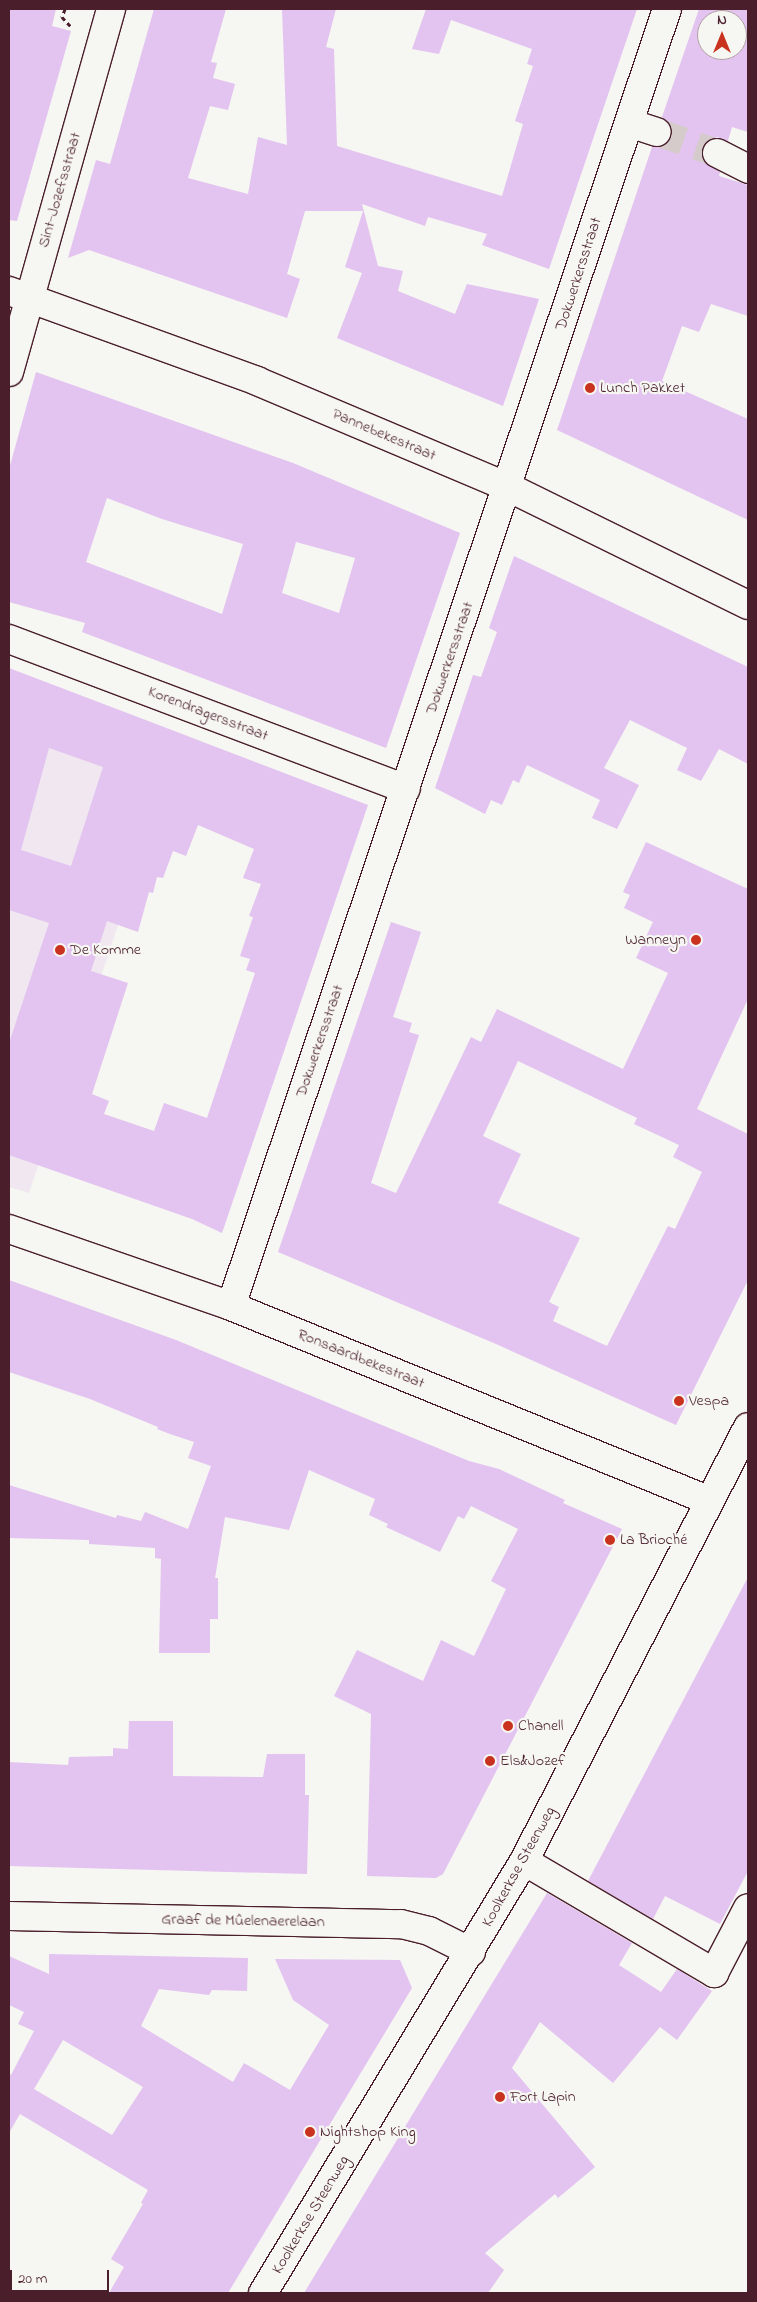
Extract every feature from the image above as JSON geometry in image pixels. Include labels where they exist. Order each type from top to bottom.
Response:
[{"type":"street","name":"Sint-Jozefsstraat","points":[[9,372],[19,294],[111,9]]},
{"type":"street","name":"Dokwerkersstraat","points":[[231,1306],[508,487],[667,9]]},
{"type":"street","points":[[629,123],[657,132]]},
{"type":"street","points":[[717,153],[748,169]]},
{"type":"street","name":"Pannebekestraat","points":[[19,294],[257,381],[508,487],[748,605]]},
{"type":"street","name":"Korendragersstraat","points":[[9,639],[406,789]]},
{"type":"street","name":"Ronsaardbekestraat","points":[[9,1229],[231,1306],[710,1500]]},
{"type":"street","name":"Koolkerkse Steenweg","points":[[263,2293],[524,1862],[748,1426]]},
{"type":"street","points":[[524,1862],[714,1973],[748,1908]]},
{"type":"street","name":"Graaf de Mûelenaerelaan","points":[[9,1916],[401,1924],[428,1931],[471,1952]]},
{"type":"shaded area","name":"De Komme","points":[[51,684],[188,736],[135,874],[29,1193],[9,1187],[9,830]]},
{"type":"building","points":[[9,9],[56,9],[52,26],[71,31],[17,221],[9,220]]},
{"type":"building","points":[[154,9],[226,9],[211,62],[217,63],[213,78],[235,84],[228,110],[210,106],[188,178],[248,194],[258,137],[287,145],[282,9],[336,9],[326,47],[334,49],[337,146],[502,196],[523,124],[515,121],[533,66],[527,64],[532,49],[451,20],[439,54],[412,49],[426,9],[637,9],[549,269],[482,245],[487,234],[428,217],[425,226],[362,204],[378,266],[403,271],[398,291],[455,314],[467,284],[539,299],[503,406],[337,338],[362,273],[345,267],[363,211],[305,211],[287,274],[300,279],[287,318],[89,250],[68,258],[96,160],[110,164]]},
{"type":"building","points":[[699,9],[748,9],[748,132],[732,127],[728,141],[717,137],[709,140],[701,153],[704,162],[720,172],[719,176],[748,185],[748,316],[711,304],[699,332],[682,326],[662,381],[748,419],[748,520],[557,430],[652,147],[661,147],[672,137],[672,128],[662,117],[697,15],[697,60],[747,60],[747,10]]},
{"type":"building","points":[[36,372],[293,463],[460,533],[386,748],[82,632],[85,623],[9,602],[9,469]],"holes":[[[107,498],[162,519],[243,544],[222,614],[86,562]],[[296,542],[355,558],[339,613],[282,593]]]},
{"type":"building","points":[[514,556],[748,667],[748,764],[719,749],[701,781],[677,770],[687,748],[630,720],[604,768],[639,785],[617,829],[592,818],[600,800],[527,765],[519,783],[513,780],[502,805],[491,800],[485,814],[435,788],[473,675],[481,677],[497,632],[489,628]]},
{"type":"building","points":[[9,668],[368,805],[222,1233],[192,1219],[9,1155],[9,1043],[49,923],[9,910]],"holes":[[[49,748],[103,767],[71,866],[21,850]],[[198,825],[254,849],[243,878],[261,884],[249,916],[253,917],[240,956],[250,959],[246,970],[255,973],[207,1118],[164,1103],[154,1131],[104,1114],[109,1101],[92,1094],[128,983],[91,971],[107,921],[138,932],[149,892],[153,893],[157,877],[163,878],[173,851],[186,856]]]},
{"type":"building","points":[[646,842],[748,889],[748,999],[697,1109],[748,1134],[748,1280],[676,1425],[496,1344],[278,1252],[391,922],[421,932],[393,1017],[412,1023],[409,1032],[419,1035],[371,1183],[396,1193],[471,1037],[481,1042],[497,1009],[623,1069],[668,973],[636,958],[653,922],[624,908],[630,895],[623,892]],"holes":[[[518,1061],[637,1118],[634,1124],[679,1145],[673,1157],[702,1172],[675,1229],[668,1226],[607,1346],[553,1321],[559,1307],[549,1302],[580,1238],[498,1203],[521,1154],[483,1136]]]},
{"type":"building","points":[[9,1280],[176,1340],[469,1461],[499,1469],[565,1500],[563,1503],[622,1529],[443,1874],[436,1878],[367,1876],[371,1714],[334,1696],[357,1650],[423,1681],[441,1640],[474,1656],[506,1589],[491,1581],[518,1529],[471,1506],[464,1519],[458,1516],[440,1552],[386,1527],[388,1524],[369,1515],[375,1499],[309,1470],[289,1530],[225,1517],[215,1578],[218,1578],[218,1619],[210,1619],[210,1653],[159,1653],[161,1559],[155,1558],[155,1548],[89,1544],[89,1540],[9,1538],[9,1485],[116,1518],[117,1515],[141,1521],[145,1512],[188,1529],[211,1466],[188,1458],[194,1442],[157,1429],[158,1427],[90,1399],[9,1372]]},
{"type":"building","points":[[748,1577],[748,1871],[720,1924],[665,1896],[653,1919],[588,1881]]},
{"type":"building","points":[[129,1721],[173,1721],[173,1776],[263,1777],[267,1754],[305,1754],[305,1795],[309,1795],[307,1874],[9,1866],[9,1762],[68,1765],[69,1757],[113,1756],[113,1748],[128,1749]]},
{"type":"building","points":[[547,1893],[632,1943],[619,1965],[661,1992],[677,1969],[712,1991],[677,2040],[660,2027],[613,2083],[540,2022],[512,2068],[595,2167],[558,2198],[555,2194],[485,2253],[504,2270],[488,2293],[304,2293]]},
{"type":"building","points":[[49,1954],[248,1958],[247,1991],[212,1990],[209,1995],[159,1989],[141,2026],[233,2082],[244,2063],[290,2090],[329,2025],[293,2000],[275,1959],[400,1960],[412,1988],[228,2293],[109,2293],[124,2267],[111,2259],[143,2204],[141,2203],[148,2190],[20,2114],[9,2133],[9,2074],[11,2075],[34,2031],[18,2024],[24,2012],[9,2005],[9,1956],[49,1974]],"holes":[[[63,2040],[143,2087],[112,2135],[34,2089]]]},
{"type":"tunnel","points":[[657,132],[717,153]]},
{"type":"place","name":"Lunch Pakket","points":[[590,388]]},
{"type":"place","name":"Wanneyn","points":[[696,940]]},
{"type":"place","name":"De Komme","points":[[60,950]]},
{"type":"place","name":"Vespa","points":[[679,1401]]},
{"type":"place","name":"La Brioché","points":[[610,1540]]},
{"type":"place","name":"Chanell","points":[[508,1726]]},
{"type":"place","name":"Els&Jozef","points":[[490,1761]]},
{"type":"place","name":"Fort Lapin","points":[[500,2097]]},
{"type":"place","name":"Nightshop King","points":[[310,2132]]}]
